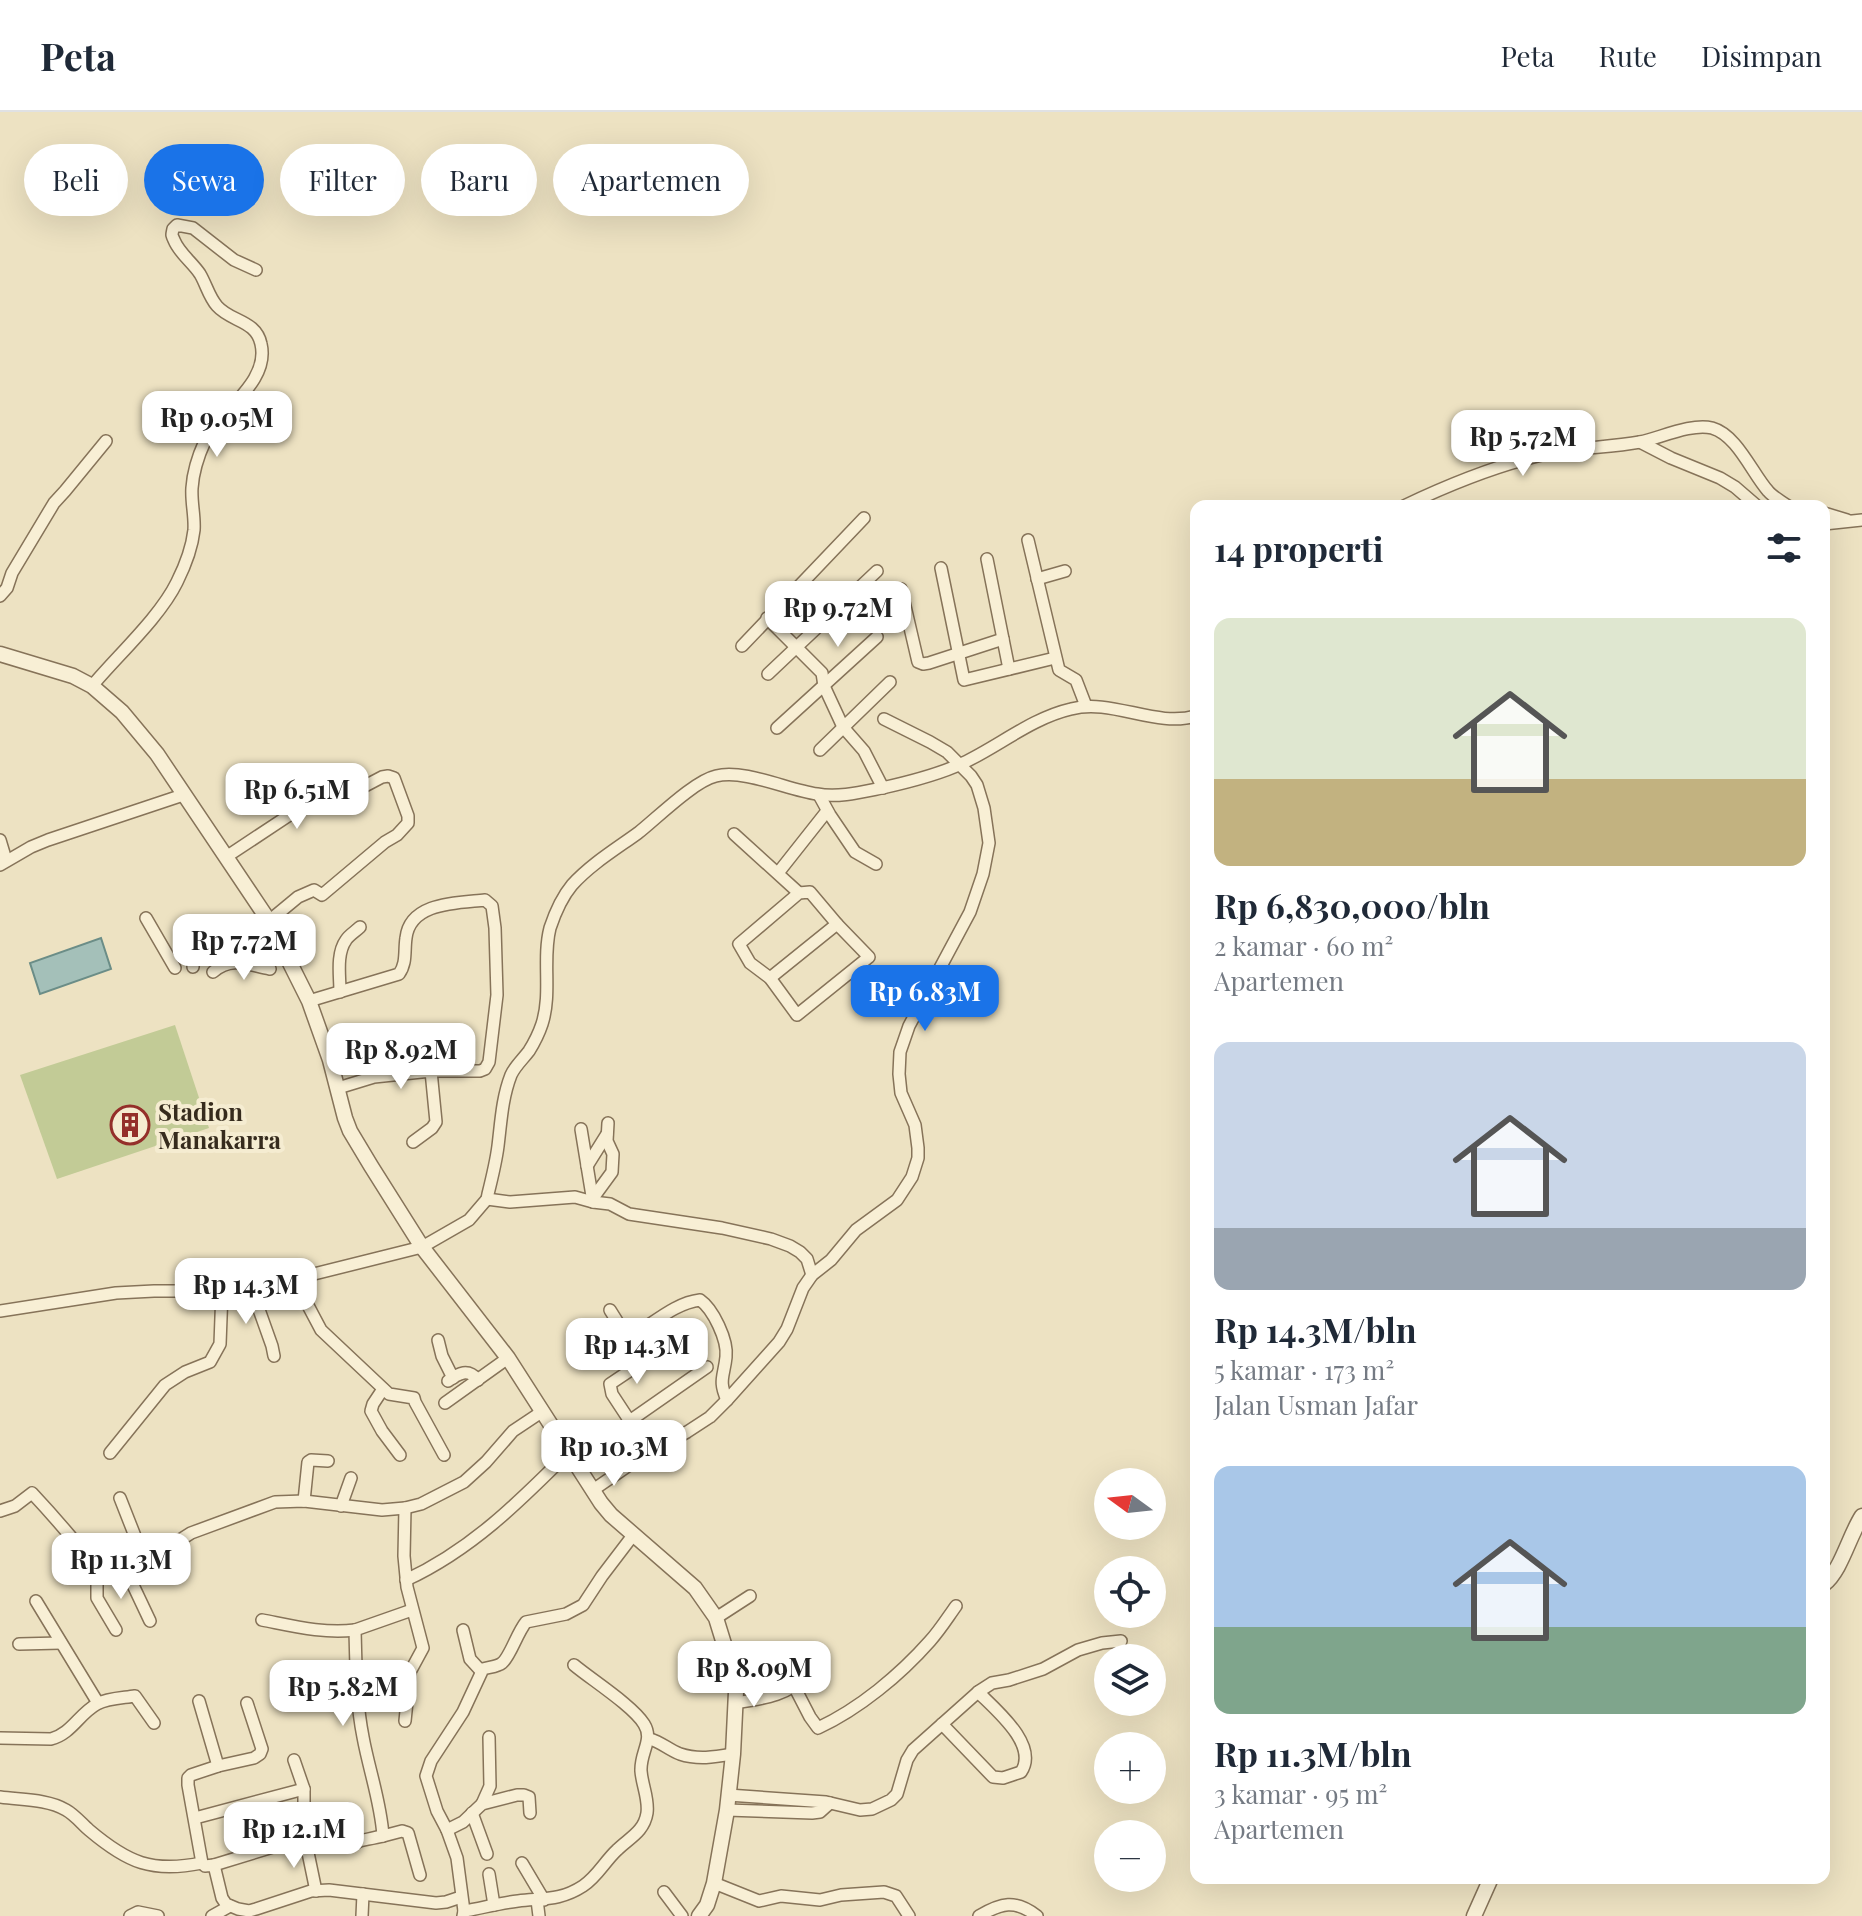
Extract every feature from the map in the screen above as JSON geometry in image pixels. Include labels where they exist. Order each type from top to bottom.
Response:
[{"type":"street","points":[[92,686],[142,630],[176,585],[192,544],[192,489],[200,455],[214,428],[254,381],[263,356],[253,327],[223,311],[215,303],[200,274],[175,244],[173,229],[177,225],[193,228],[234,260],[256,270]]},
{"type":"street","points":[[1416,500],[1447,485],[1542,455],[1640,442],[1691,429],[1713,428],[1733,442],[1769,493],[1779,500]]},
{"type":"street","points":[[0,596],[54,503],[106,441]]},
{"type":"street","points":[[1640,442],[1720,478],[1750,500]]},
{"type":"street","points":[[1830,515],[1848,521]]},
{"type":"street","points":[[742,646],[864,518]]},
{"type":"street","points":[[1830,523],[1862,520]]},
{"type":"street","points":[[1028,540],[1059,670],[1076,680],[1086,706]]},
{"type":"street","points":[[987,559],[1009,669]]},
{"type":"street","points":[[941,568],[964,680],[1055,658]]},
{"type":"street","points":[[768,674],[877,571]]},
{"type":"street","points":[[1037,579],[1065,571]]},
{"type":"street","points":[[901,589],[918,662],[923,664],[1003,639]]},
{"type":"street","points":[[767,618],[822,673],[824,686],[843,727],[864,751],[883,788]]},
{"type":"street","points":[[777,728],[877,637]]},
{"type":"street","points":[[0,654],[73,676],[92,686],[141,733],[269,921],[309,1001],[350,1131],[422,1247],[508,1358],[611,1515],[695,1588],[716,1618],[733,1673],[733,1754],[714,1883],[707,1905],[699,1916]]},
{"type":"street","points":[[820,750],[890,682]]},
{"type":"street","points":[[0,1311],[116,1293],[222,1291],[294,1279],[422,1247],[469,1220],[487,1199],[504,1099],[512,1071],[529,1051],[543,1021],[550,930],[556,911],[573,885],[602,858],[712,777],[752,778],[819,795],[857,793],[907,782],[961,764],[1056,713],[1086,706],[1175,718],[1190,717]]},
{"type":"street","points":[[593,1490],[698,1424],[727,1400],[779,1342],[812,1275],[831,1260],[856,1230],[897,1200],[908,1185],[915,1167],[918,1148],[915,1125],[901,1093],[900,1052],[909,1026],[970,912],[988,856],[989,843],[977,785],[961,764],[930,742],[884,719]]},
{"type":"street","points":[[226,857],[288,816],[316,803],[337,803],[348,791],[382,777],[394,778],[408,816],[408,823],[403,829],[322,895],[314,890],[298,897],[269,921]]},
{"type":"street","points":[[0,840],[3,862],[48,840],[183,795]]},
{"type":"street","points":[[819,795],[855,852],[876,864]]},
{"type":"street","points":[[778,873],[827,811]]},
{"type":"street","points":[[734,834],[799,893]]},
{"type":"street","points":[[810,892],[837,924],[869,957],[797,1015],[770,978],[750,963],[739,944],[799,893],[810,892]]},
{"type":"street","points":[[309,1001],[399,974],[405,961],[408,925],[414,916],[428,909],[485,900],[492,906],[497,995],[489,1062],[485,1069],[374,1077],[338,1088]]},
{"type":"street","points":[[146,918],[175,968]]},
{"type":"street","points":[[770,978],[837,924]]},
{"type":"street","points":[[340,992],[342,948],[360,927]]},
{"type":"street","points":[[191,938],[193,967]]},
{"type":"street","points":[[213,972],[231,962],[270,969]]},
{"type":"street","points":[[413,1142],[436,1122],[431,1071]]},
{"type":"street","points":[[581,1129],[593,1200]]},
{"type":"street","points":[[587,1167],[607,1129],[607,1141],[613,1154],[612,1172],[593,1200]]},
{"type":"street","points":[[487,1199],[510,1202],[575,1197],[610,1204],[629,1214],[722,1228],[790,1246],[807,1259],[812,1275]]},
{"type":"street","points":[[294,1279],[321,1330],[383,1389],[394,1396],[414,1398],[444,1455]]},
{"type":"street","points":[[251,1287],[274,1356]]},
{"type":"street","points":[[110,1453],[165,1384],[210,1362],[220,1344],[222,1291]]},
{"type":"street","points":[[610,1310],[630,1337],[660,1317],[691,1302],[700,1300],[705,1303],[716,1319],[727,1349],[722,1388],[727,1400]]},
{"type":"street","points":[[650,1452],[612,1394],[610,1384],[686,1333]]},
{"type":"street","points":[[438,1340],[450,1379],[462,1372],[469,1372],[478,1380]]},
{"type":"street","points":[[445,1403],[508,1358]]},
{"type":"street","points":[[631,1420],[707,1367]]},
{"type":"street","points":[[383,1389],[371,1411],[400,1455]]},
{"type":"street","points":[[97,1575],[169,1548],[191,1533],[275,1502],[304,1501],[370,1509],[405,1508],[421,1504],[464,1482],[513,1431],[543,1411]]},
{"type":"street","points":[[406,1580],[444,1561],[476,1539],[569,1452]]},
{"type":"street","points":[[304,1501],[308,1462],[328,1461]]},
{"type":"street","points":[[341,1506],[351,1478]]},
{"type":"street","points":[[0,1511],[15,1506],[32,1493],[67,1532],[97,1575],[96,1595],[116,1630]]},
{"type":"street","points":[[120,1498],[144,1559]]},
{"type":"street","points":[[405,1508],[406,1580],[423,1648],[409,1677],[405,1721]]},
{"type":"street","points":[[1830,1579],[1862,1516]]},
{"type":"street","points":[[574,1665],[640,1719],[649,1733],[650,1739],[641,1757],[647,1814],[641,1828],[582,1886],[561,1896],[494,1905],[463,1914],[457,1858],[437,1811],[426,1776],[428,1768],[463,1712],[481,1671],[504,1662],[526,1622],[566,1614],[583,1605],[634,1534]]},
{"type":"street","points":[[124,1566],[150,1621]]},
{"type":"street","points":[[716,1618],[750,1596]]},
{"type":"street","points":[[36,1601],[98,1703]]},
{"type":"street","points":[[794,1686],[818,1728],[837,1719],[889,1680],[930,1641],[956,1606]]},
{"type":"street","points":[[262,1620],[341,1632],[412,1610]]},
{"type":"street","points":[[355,1630],[356,1687],[362,1734],[383,1836]]},
{"type":"street","points":[[463,1630],[470,1659],[481,1671]]},
{"type":"street","points":[[727,1802],[812,1813],[820,1812],[830,1803],[860,1810],[872,1809],[897,1794],[913,1750],[978,1692],[992,1683],[1043,1669],[1078,1650],[1121,1641]]},
{"type":"street","points":[[19,1644],[61,1643]]},
{"type":"street","points":[[735,1703],[783,1692],[794,1686],[802,1678],[815,1653]]},
{"type":"street","points":[[942,1724],[993,1777],[1003,1778],[1021,1772],[1026,1758],[1020,1741],[1012,1727],[978,1692]]},
{"type":"street","points":[[0,1738],[57,1738],[98,1703],[135,1696],[154,1723]]},
{"type":"street","points":[[199,1701],[218,1766]]},
{"type":"street","points":[[247,1703],[262,1751],[254,1758],[197,1772],[188,1778],[197,1841],[222,1898],[230,1906],[256,1913],[289,1898],[329,1890],[436,1903],[461,1897]]},
{"type":"street","points":[[447,1830],[463,1822],[482,1804],[490,1786],[489,1737]]},
{"type":"street","points":[[650,1739],[689,1756],[702,1758],[733,1754]]},
{"type":"street","points":[[294,1760],[304,1789],[303,1841],[316,1891]]},
{"type":"street","points":[[195,1818],[304,1789]]},
{"type":"street","points":[[482,1804],[524,1795],[529,1797],[530,1813]]},
{"type":"street","points":[[0,1797],[59,1807],[130,1859],[167,1868],[208,1864],[303,1841],[329,1845],[358,1842],[402,1831],[408,1833],[420,1875]]},
{"type":"street","points":[[348,1809],[358,1842]]},
{"type":"street","points":[[472,1813],[487,1854]]},
{"type":"street","points":[[522,1863],[540,1900],[539,1916]]},
{"type":"street","points":[[489,1874],[494,1905]]},
{"type":"street","points":[[714,1883],[759,1901],[781,1896],[820,1900],[884,1892],[896,1896],[909,1916]]},
{"type":"street","points":[[1474,1916],[1488,1884]]},
{"type":"street","points":[[664,1892],[682,1916]]},
{"type":"street","points":[[362,1916],[363,1894]]},
{"type":"street","points":[[979,1916],[1005,1904],[1016,1905],[1037,1916]]},
{"type":"street","points":[[212,1916],[230,1906]]},
{"type":"street","points":[[130,1916],[138,1912],[158,1916]]},
{"type":"green space","points":[[175,1025],[209,1128],[57,1179],[20,1075]]},
{"type":"water","points":[[101,938],[111,969],[40,994],[30,963]]},
{"type":"place","name":"Stadion Manakarra","points":[[130,1125]]}]
